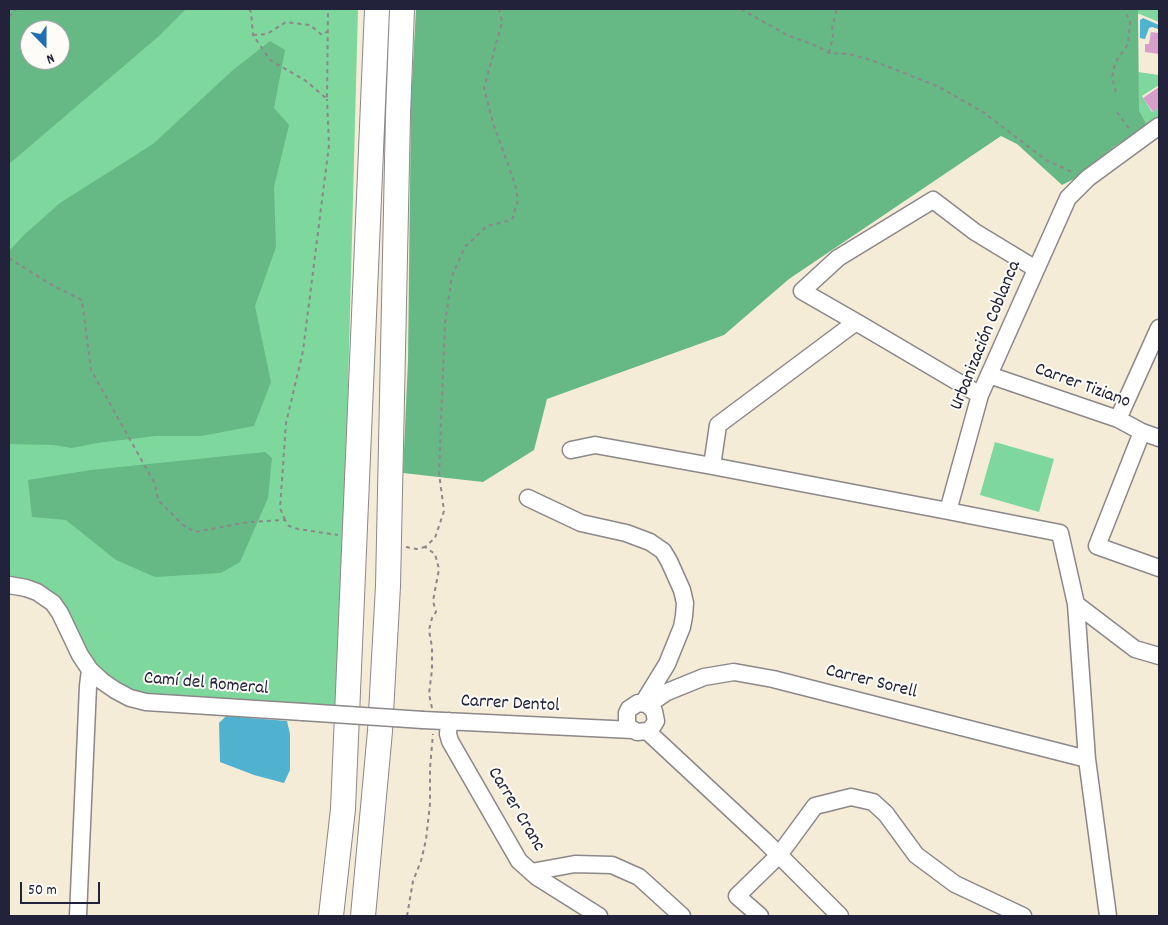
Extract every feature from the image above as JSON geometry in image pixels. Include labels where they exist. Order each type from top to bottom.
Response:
[{"type":"highway","points":[[331,916],[343,808],[377,9]]},
{"type":"highway","points":[[363,916],[380,731],[388,586],[402,9]]},
{"type":"street","name":"Urbanización Coblanca","points":[[948,511],[980,395],[1068,198],[1088,178],[1159,126]]},
{"type":"street","points":[[980,395],[802,290],[838,258],[933,200],[975,232],[1036,269]]},
{"type":"street","points":[[712,466],[718,425],[856,322]]},
{"type":"street","points":[[1118,419],[1159,328]]},
{"type":"street","name":"Carrer Tiziano","points":[[990,375],[1118,419],[1142,432],[1159,438]]},
{"type":"street","points":[[1142,432],[1097,546],[1159,566]]},
{"type":"street","points":[[571,450],[595,445],[1060,532],[1076,604],[1087,759],[1108,916]]},
{"type":"street","points":[[528,498],[581,523],[639,537],[650,542],[663,551],[677,575],[685,603],[682,627],[645,704]]},
{"type":"street","name":"Camí del Romeral","points":[[9,585],[37,592],[53,603],[60,613],[80,656],[90,670],[102,681],[130,698],[146,702],[436,721]]},
{"type":"street","points":[[1076,604],[1135,649],[1159,656]]},
{"type":"street","points":[[78,916],[87,695],[90,670]]},
{"type":"street","points":[[662,672],[667,681],[676,688]]},
{"type":"street","name":"Carrer Sorell","points":[[645,704],[666,692],[704,677],[734,672],[773,679],[1087,759]]},
{"type":"street","points":[[640,731],[651,729],[656,720],[654,711],[645,704],[633,705],[627,713],[627,722],[640,731],[779,855],[840,916]]},
{"type":"street","name":"Carrer Dentol","points":[[595,729],[627,713]]},
{"type":"street","name":"Carrer Dentol","points":[[436,721],[640,731]]},
{"type":"street","name":"Carrer Cranc","points":[[436,721],[448,734],[450,741],[519,861],[557,890],[599,916]]},
{"type":"street","points":[[760,916],[737,896],[779,855],[815,806],[851,798],[873,802],[886,814],[916,855],[955,884],[1023,916]]},
{"type":"street","points":[[534,874],[575,864],[612,865],[639,877],[682,916]]},
{"type":"street","points":[[557,890],[552,877],[560,867]]},
{"type":"path","points":[[9,17],[16,9]]},
{"type":"path","points":[[249,9],[251,12],[253,35],[270,60],[306,81],[327,99]]},
{"type":"path","points":[[328,9],[327,99],[329,145],[318,218],[303,351],[286,424],[280,508],[289,526],[339,535]]},
{"type":"path","points":[[405,547],[417,549],[425,547],[435,538],[444,511],[439,473],[445,323],[452,276],[465,247],[487,226],[512,220],[518,200],[515,184],[493,123],[484,88],[502,22],[499,9]]},
{"type":"path","points":[[741,9],[787,35],[817,46],[829,53],[849,54],[871,60],[937,86],[983,112],[1046,160],[1088,178]]},
{"type":"path","points":[[829,53],[832,27],[837,9]]},
{"type":"path","points":[[1116,92],[1112,78],[1115,63],[1128,44],[1130,22],[1124,9]]},
{"type":"path","points":[[253,35],[267,34],[286,22],[310,25],[322,35],[328,31]]},
{"type":"path","points":[[1117,112],[1136,141]]},
{"type":"path","points":[[9,258],[50,284],[82,300],[91,370],[155,484],[158,500],[183,525],[195,532],[249,522],[285,520]]},
{"type":"path","points":[[407,916],[414,881],[426,840],[430,804],[430,768],[436,721],[429,694],[432,655],[429,630],[432,618],[436,612],[433,601],[439,569],[435,554],[425,547]]},
{"type":"green space","points":[[9,9],[358,9],[347,426],[337,708],[157,698],[127,690],[104,675],[88,657],[73,627],[9,579]]},
{"type":"green space","points":[[9,9],[186,9],[159,36],[9,164]]},
{"type":"green space","points":[[416,9],[1138,9],[1139,110],[1147,125],[1114,147],[1074,179],[1062,185],[1017,144],[1001,136],[789,279],[724,335],[547,399],[534,450],[483,482],[403,473],[408,360],[411,101]]},
{"type":"green space","points":[[1138,9],[1159,9],[1159,22],[1137,13]]},
{"type":"green space","points":[[270,41],[285,50],[274,108],[289,125],[274,187],[276,247],[255,306],[271,382],[254,426],[201,436],[155,436],[72,448],[53,445],[9,444],[9,251],[60,203],[153,144],[233,70]]},
{"type":"green space","points":[[1138,72],[1159,75],[1159,85],[1142,96],[1152,112],[1159,107],[1159,117],[1147,125],[1139,110]]},
{"type":"green space","points":[[995,442],[1054,459],[1039,512],[980,495]]},
{"type":"green space","points":[[265,452],[272,458],[268,498],[240,562],[221,573],[155,577],[116,560],[66,520],[32,517],[28,480],[91,470]]},
{"type":"water","points":[[1143,18],[1159,25],[1158,29],[1149,28],[1145,39],[1140,38],[1140,20]]},
{"type":"water","points":[[226,716],[287,721],[290,734],[290,770],[284,783],[254,775],[220,762],[219,723]]},
{"type":"building","points":[[1151,32],[1159,33],[1159,54],[1145,52],[1145,44],[1149,44]]},
{"type":"building","points":[[1159,87],[1159,107],[1153,112],[1143,98]]}]
